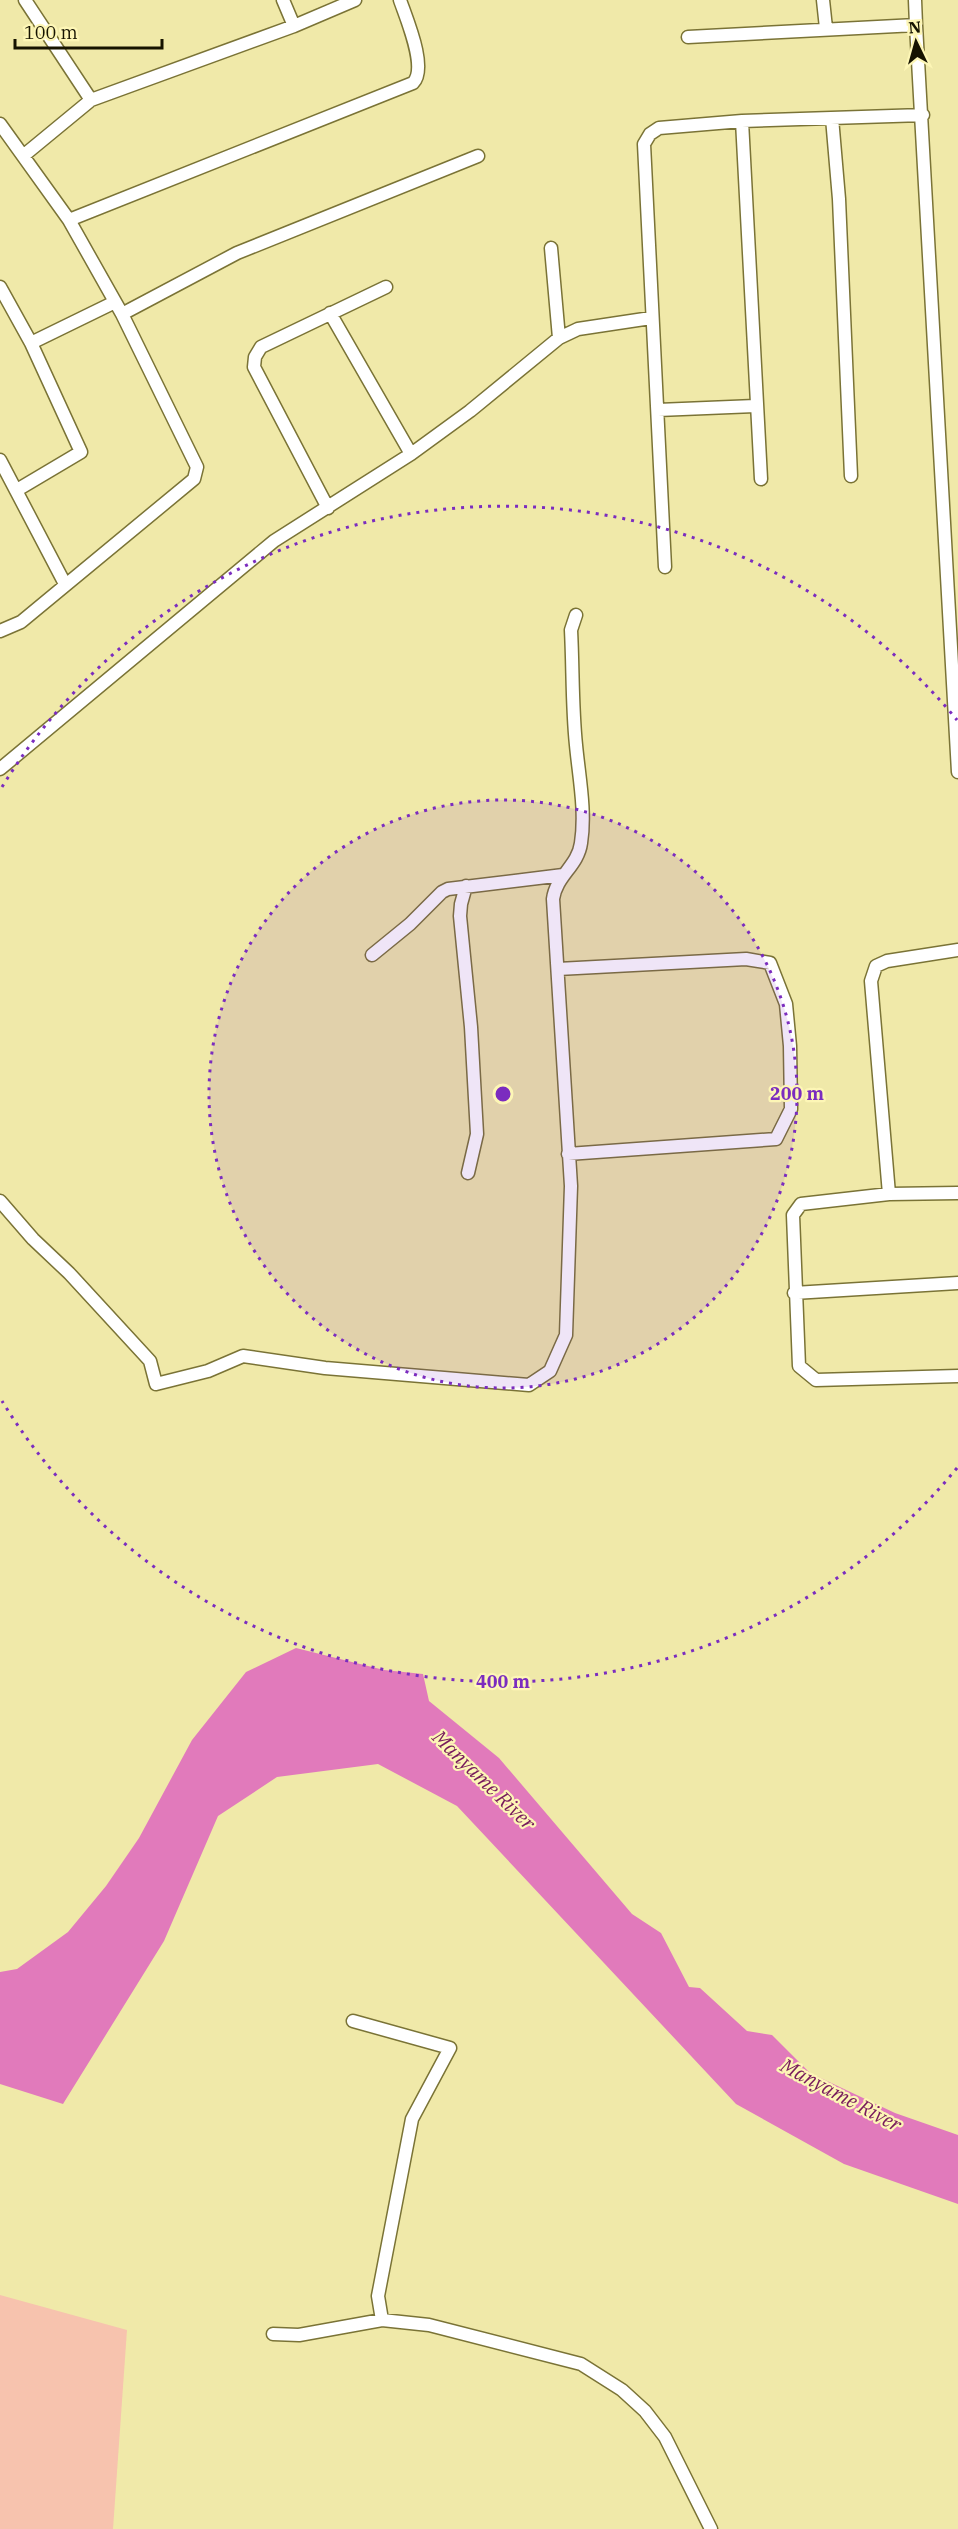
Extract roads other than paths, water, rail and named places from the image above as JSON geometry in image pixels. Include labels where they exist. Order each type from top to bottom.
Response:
[{"type":"street","points":[[25,0],[91,100]]},
{"type":"street","points":[[283,0],[294,26]]},
{"type":"street","points":[[23,156],[91,100],[294,26],[355,0]]},
{"type":"street","points":[[69,220],[413,83],[418,75],[415,47],[400,0]]},
{"type":"street","points":[[823,0],[826,28]]},
{"type":"street","points":[[915,0],[958,772]]},
{"type":"street","points":[[688,37],[916,25]]},
{"type":"street","points":[[665,567],[644,144],[650,134],[659,128],[742,121],[923,115]]},
{"type":"street","points":[[832,118],[839,199],[851,476]]},
{"type":"street","points":[[742,121],[755,406],[761,479]]},
{"type":"street","points":[[0,124],[69,220],[116,302],[197,467],[194,479],[21,622],[0,631]]},
{"type":"street","points":[[122,314],[237,253],[478,156]]},
{"type":"street","points":[[551,248],[559,338]]},
{"type":"street","points":[[0,287],[31,344],[81,452],[17,490]]},
{"type":"street","points":[[328,508],[254,367],[255,357],[261,347],[386,287]]},
{"type":"street","points":[[31,344],[116,302]]},
{"type":"street","points":[[330,313],[411,454]]},
{"type":"street","points":[[0,769],[274,541],[411,454],[470,411],[559,338],[578,329],[651,318]]},
{"type":"street","points":[[658,410],[755,406]]},
{"type":"street","points":[[0,460],[65,584]]},
{"type":"street","points":[[0,1201],[33,1239],[77,1281],[150,1361],[156,1384],[208,1371],[243,1356],[325,1368],[530,1384],[550,1371],[566,1335],[571,1186],[553,899],[563,875],[576,861],[581,843],[582,806],[576,743],[571,630],[576,615]]},
{"type":"street","points":[[372,955],[410,924],[442,892],[466,886],[563,875]]},
{"type":"street","points":[[466,886],[460,916],[471,1027],[477,1134],[468,1173]]},
{"type":"street","points":[[889,1194],[871,981],[876,966],[887,961],[958,950]]},
{"type":"street","points":[[558,969],[746,959],[770,963],[786,1004],[790,1046],[791,1109],[776,1139],[568,1154]]},
{"type":"street","points":[[958,1193],[889,1194],[801,1204],[793,1215],[799,1366],[816,1380],[958,1376]]},
{"type":"street","points":[[795,1293],[958,1283]]},
{"type":"street","points":[[353,2021],[450,2048],[412,2119],[378,2296],[382,2320]]},
{"type":"street","points":[[273,2334],[299,2335],[382,2320],[429,2325],[581,2364],[603,2376],[645,2411],[665,2437],[711,2529]]},
{"type":"water","name":"Manyame River","points":[[296,1648],[384,1670],[423,1674],[429,1701],[499,1758],[632,1914],[661,1933],[689,1987],[700,1988],[747,2031],[772,2035],[810,2073],[895,2113],[958,2135],[958,2204],[844,2164],[736,2104],[457,1806],[378,1764],[277,1777],[218,1816],[164,1941],[63,2104],[0,2084],[0,1972],[17,1969],[68,1932],[106,1886],[139,1838],[192,1740],[246,1672]]}]
